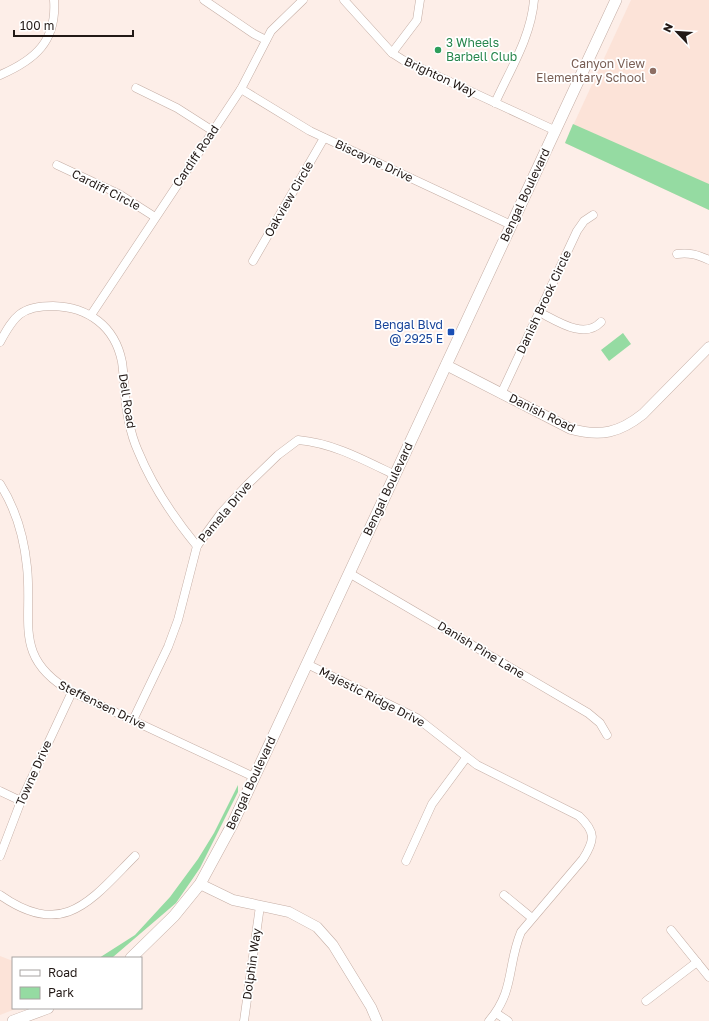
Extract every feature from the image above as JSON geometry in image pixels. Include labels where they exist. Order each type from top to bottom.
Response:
[{"type":"main road","name":"Bengal Boulevard","points":[[132,957],[159,933],[200,884],[232,825],[554,130],[616,0]]},
{"type":"main road","points":[[13,1021],[45,1009]]},
{"type":"street","points":[[0,76],[30,60],[39,51],[51,30],[54,19],[54,0]]},
{"type":"street","points":[[204,0],[254,34],[266,40]]},
{"type":"street","name":"Cardiff Road","points":[[91,315],[241,90],[266,40],[277,23],[303,0]]},
{"type":"street","name":"Brighton Way","points":[[344,0],[392,53],[554,130]]},
{"type":"street","points":[[392,53],[417,20],[420,0]]},
{"type":"street","points":[[495,103],[527,34],[532,17],[534,0]]},
{"type":"street","points":[[136,88],[172,105],[213,131]]},
{"type":"street","name":"Biscayne Drive","points":[[241,90],[324,138],[511,225]]},
{"type":"street","name":"Oakview Circle","points":[[253,261],[324,138]]},
{"type":"street","name":"Cardiff Circle","points":[[57,165],[118,194],[156,216]]},
{"type":"street","name":"Danish Brook Circle","points":[[501,394],[577,231],[584,221],[593,215]]},
{"type":"street","points":[[676,254],[686,252],[696,254],[709,260]]},
{"type":"street","name":"Dell Road","points":[[0,342],[15,319],[26,310],[38,307],[64,307],[91,315],[100,322],[115,342],[122,361],[128,422],[147,472],[182,528],[197,546]]},
{"type":"street","points":[[539,312],[576,329],[586,331],[596,328],[601,322]]},
{"type":"street","name":"Danish Road","points":[[446,365],[571,429],[583,432],[605,433],[631,424],[643,414],[709,347]]},
{"type":"street","name":"Pamela Drive","points":[[133,720],[168,647],[178,620],[197,546],[246,485],[278,455],[298,440],[331,446],[394,475]]},
{"type":"street","name":"Steffensen Drive","points":[[0,484],[16,514],[24,541],[27,568],[27,619],[30,643],[37,662],[47,675],[72,692],[254,777]]},
{"type":"street","name":"Danish Pine Lane","points":[[349,573],[588,713],[600,723],[607,735]]},
{"type":"street","name":"Majestic Ridge Drive","points":[[307,664],[417,718],[466,758],[490,772],[579,816],[589,826],[593,834],[590,848],[583,859],[532,918]]},
{"type":"street","name":"Towne Drive","points":[[0,856],[20,801],[72,692]]},
{"type":"street","points":[[406,861],[432,804],[466,758]]},
{"type":"street","points":[[0,792],[20,801]]},
{"type":"street","points":[[0,895],[14,905],[35,913],[56,914],[69,912],[93,898],[135,856]]},
{"type":"street","points":[[200,884],[233,900],[289,912],[317,927],[333,945],[371,1007],[377,1021]]},
{"type":"street","points":[[489,1021],[496,1013],[505,997],[510,980],[516,944],[521,932],[532,918],[504,895]]},
{"type":"street","name":"Dolphin Way","points":[[244,1021],[260,906]]},
{"type":"street","points":[[671,930],[709,977]]},
{"type":"street","points":[[646,1002],[697,962]]},
{"type":"street","points":[[496,1013],[508,1021]]},
{"type":"shaded area","name":"Canyon View Elementary School","points":[[631,0],[709,0],[709,210],[565,143]]},
{"type":"shaded area","points":[[0,956],[12,961],[12,1009],[15,1009],[0,1015]]},
{"type":"green space","points":[[573,124],[709,184],[709,210],[565,143]]},
{"type":"green space","points":[[623,333],[631,344],[609,361],[601,350]]},
{"type":"green space","points":[[238,785],[238,792],[200,868],[176,903],[113,957],[101,957],[135,935],[170,897],[198,859],[214,833]]},
{"type":"place","name":"3 Wheels Barbell Club","points":[[438,50]]},
{"type":"place","name":"Canyon View Elementary School","points":[[653,71]]},
{"type":"place","name":"Bengal Blvd @ 2925 E","points":[[451,332]]}]
